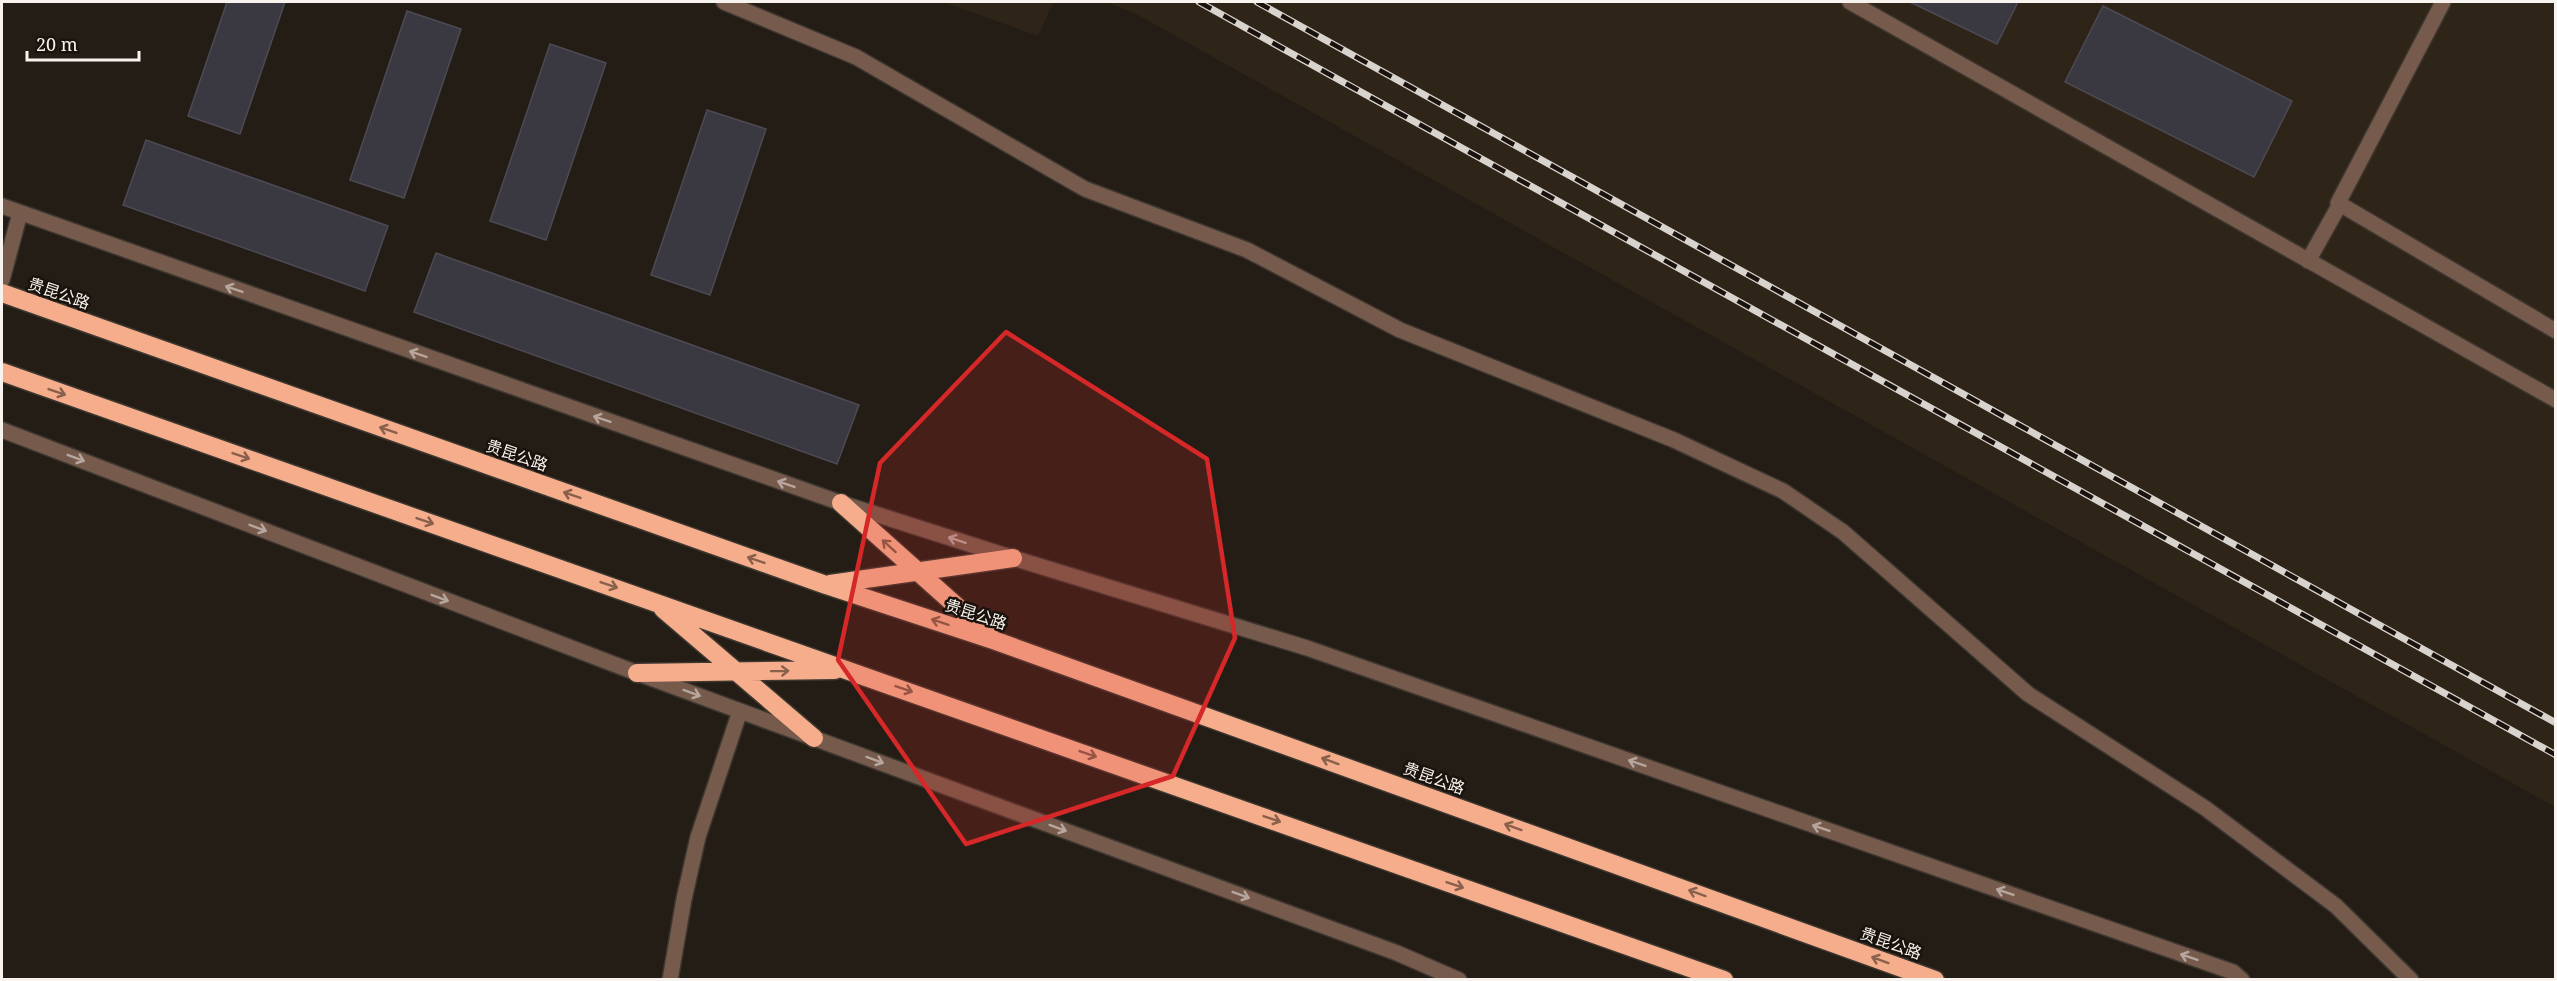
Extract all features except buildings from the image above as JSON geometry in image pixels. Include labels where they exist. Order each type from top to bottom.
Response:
[{"type":"highway","name":"贵昆公路","points":[[2,293],[826,585],[996,641],[1935,980]]},
{"type":"highway","points":[[2,372],[1724,980]]},
{"type":"highway","points":[[841,503],[996,641]]},
{"type":"highway","points":[[826,585],[1013,558]]},
{"type":"highway","points":[[655,602],[814,738]]},
{"type":"highway","points":[[637,673],[849,670]]},
{"type":"street","points":[[724,2],[856,57],[1084,189],[1247,250],[1400,330],[1674,440],[1783,490],[1843,531],[2028,694],[2205,808],[2336,906],[2411,980]]},
{"type":"street","points":[[1850,2],[2556,400]]},
{"type":"street","points":[[2308,261],[2340,204],[2338,203],[2443,2]]},
{"type":"street","points":[[2340,204],[2556,331]]},
{"type":"street","points":[[2,206],[841,503],[1307,648],[2233,972],[2242,980]]},
{"type":"street","points":[[2,280],[20,213]]},
{"type":"street","points":[[2,430],[637,673],[1397,953],[1459,980]]},
{"type":"street","points":[[670,980],[684,899],[698,837],[740,711]]},
{"type":"highlighted area","points":[[1006,332],[1207,459],[1235,638],[1173,776],[966,844],[838,660],[880,463]]},
{"type":"shaded area","points":[[943,2],[1048,2],[1053,3],[1038,36]]},
{"type":"shaded area","points":[[1106,2],[2555,2],[2555,807],[1138,15]]},
{"type":"railway","points":[[1199,2],[2556,755]]},
{"type":"railway","points":[[1257,2],[2556,723]]}]
